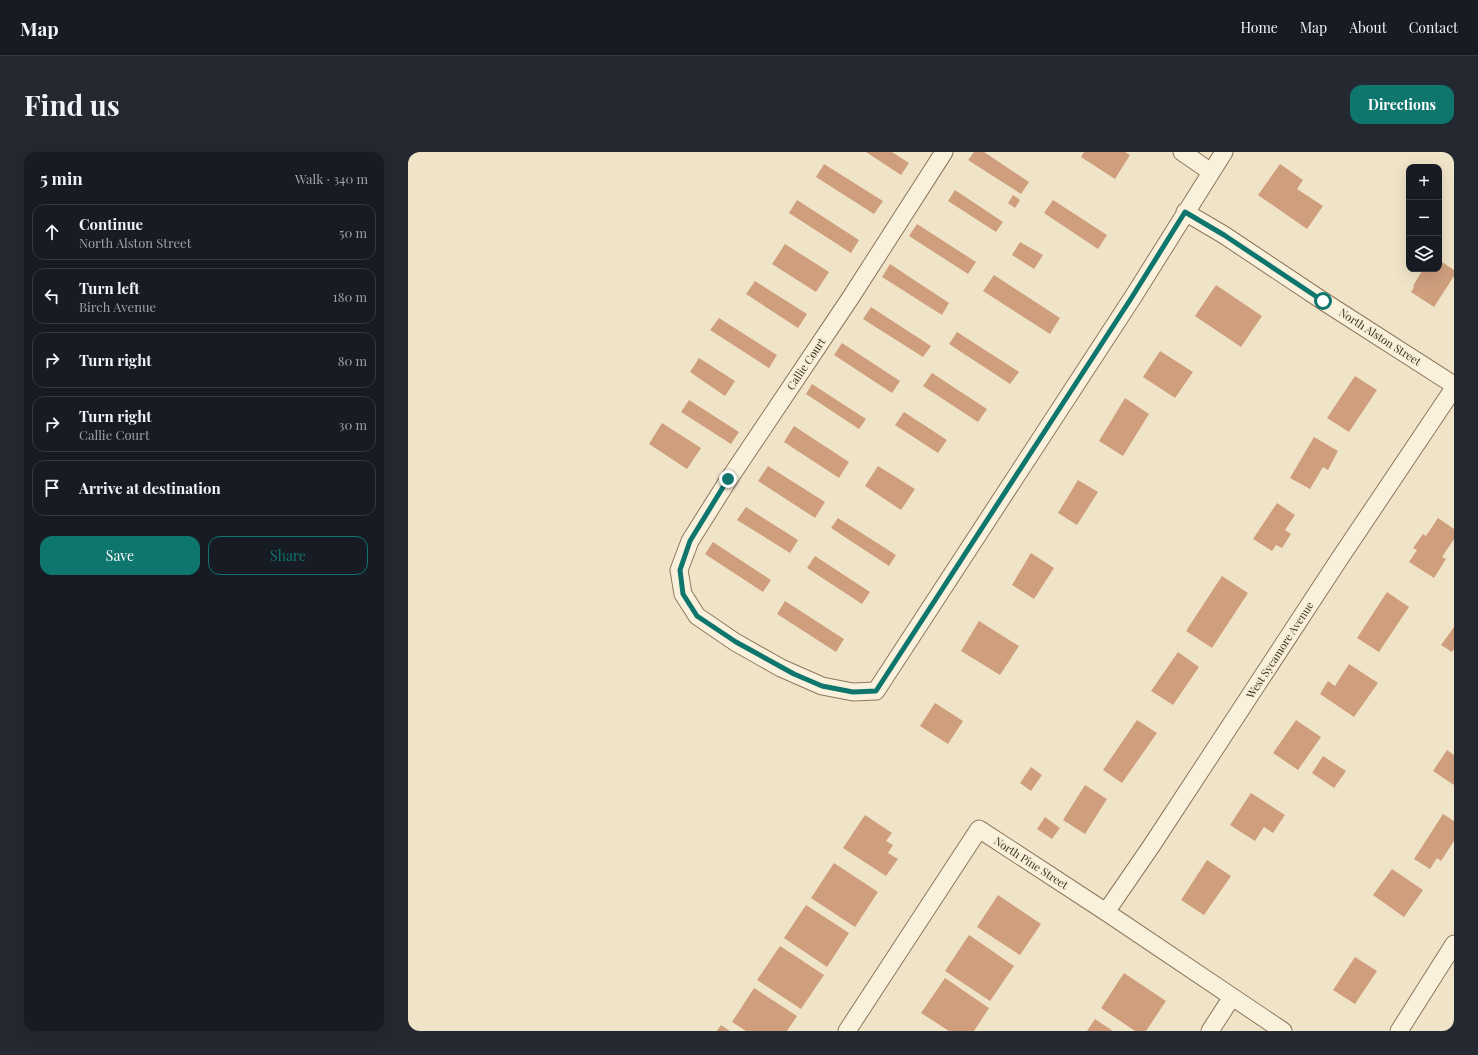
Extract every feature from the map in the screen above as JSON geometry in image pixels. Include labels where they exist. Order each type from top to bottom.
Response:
[{"type":"street","name":"Callie Court","points":[[944,152],[851,297],[728,479],[690,541],[680,570],[683,594],[697,616],[736,642],[771,662],[822,686],[853,692],[876,691],[1128,303],[1185,212]]},
{"type":"street","points":[[1182,152],[1211,172]]},
{"type":"street","points":[[1185,212],[1224,152]]},
{"type":"street","name":"North Alston Street","points":[[1185,212],[1224,235],[1323,301],[1454,385]]},
{"type":"street","name":"West Sycamore Avenue","points":[[1106,912],[1152,845],[1338,561],[1454,388]]},
{"type":"street","name":"North Pine Street","points":[[847,1031],[978,829],[1106,912],[1283,1031]]},
{"type":"street","points":[[1399,1031],[1454,944]]},
{"type":"street","points":[[1210,1031],[1232,997]]},
{"type":"building","points":[[866,152],[892,152],[909,163],[901,175]]},
{"type":"building","points":[[974,152],[984,152],[1029,182],[1021,194],[968,160]]},
{"type":"building","points":[[1084,152],[1125,152],[1130,155],[1115,179],[1081,157]]},
{"type":"building","points":[[824,164],[883,201],[874,214],[816,177]]},
{"type":"building","points":[[1280,164],[1303,180],[1297,189],[1323,206],[1307,229],[1258,195]]},
{"type":"building","points":[[955,190],[1003,222],[996,232],[948,201]]},
{"type":"building","points":[[1013,195],[1020,200],[1015,208],[1008,203]]},
{"type":"building","points":[[797,200],[859,240],[851,253],[789,213]]},
{"type":"building","points":[[1053,200],[1107,235],[1098,249],[1044,213]]},
{"type":"building","points":[[917,224],[976,262],[968,274],[909,236]]},
{"type":"building","points":[[1020,242],[1043,255],[1034,269],[1012,255]]},
{"type":"building","points":[[785,244],[829,272],[816,292],[772,264]]},
{"type":"building","points":[[1442,262],[1454,270],[1454,276],[1434,307],[1411,292],[1414,287],[1413,286],[1421,272],[1442,272]]},
{"type":"building","points":[[890,264],[949,303],[942,315],[882,277]]},
{"type":"building","points":[[994,275],[1060,318],[1050,334],[983,291]]},
{"type":"building","points":[[755,281],[807,314],[798,328],[746,294]]},
{"type":"building","points":[[1216,285],[1262,316],[1241,347],[1195,316]]},
{"type":"building","points":[[871,307],[931,346],[923,357],[863,319]]},
{"type":"building","points":[[719,318],[777,355],[769,368],[710,330]]},
{"type":"building","points":[[957,332],[1019,372],[1010,384],[949,344]]},
{"type":"building","points":[[842,343],[900,381],[892,393],[834,355]]},
{"type":"building","points":[[1160,351],[1193,372],[1175,398],[1143,377]]},
{"type":"building","points":[[699,358],[735,381],[725,396],[690,372]]},
{"type":"building","points":[[932,373],[987,409],[978,422],[923,386]]},
{"type":"building","points":[[1355,376],[1377,390],[1349,432],[1327,418]]},
{"type":"building","points":[[812,384],[866,419],[859,429],[806,394]]},
{"type":"building","points":[[1125,398],[1149,414],[1123,456],[1099,441]]},
{"type":"building","points":[[689,400],[739,432],[731,444],[681,412]]},
{"type":"building","points":[[904,412],[947,440],[938,453],[895,425]]},
{"type":"building","points":[[662,423],[701,448],[687,469],[649,444]]},
{"type":"building","points":[[794,426],[849,462],[839,478],[784,442]]},
{"type":"building","points":[[1314,437],[1338,451],[1328,470],[1323,467],[1310,489],[1290,478]]},
{"type":"building","points":[[768,466],[825,502],[815,518],[758,481]]},
{"type":"building","points":[[878,466],[915,489],[901,510],[865,486]]},
{"type":"building","points":[[1078,480],[1098,492],[1077,525],[1058,513]]},
{"type":"building","points":[[1277,503],[1295,515],[1285,530],[1291,534],[1282,548],[1276,545],[1272,551],[1253,539]]},
{"type":"building","points":[[746,507],[798,540],[790,553],[737,520]]},
{"type":"building","points":[[838,518],[896,555],[889,566],[831,528]]},
{"type":"building","points":[[1438,518],[1454,529],[1454,539],[1442,557],[1446,559],[1434,578],[1409,562],[1417,550],[1413,548],[1423,534],[1426,536]]},
{"type":"building","points":[[713,542],[771,580],[763,592],[705,554]]},
{"type":"building","points":[[1031,553],[1054,568],[1034,599],[1012,585]]},
{"type":"building","points":[[815,556],[870,592],[862,604],[807,568]]},
{"type":"building","points":[[1222,576],[1248,593],[1212,648],[1186,631]]},
{"type":"building","points":[[1387,592],[1409,607],[1379,652],[1357,638]]},
{"type":"building","points":[[785,601],[844,639],[836,652],[777,614]]},
{"type":"building","points":[[979,621],[1019,646],[1000,675],[961,651]]},
{"type":"building","points":[[1454,627],[1454,649],[1452,652],[1441,645]]},
{"type":"building","points":[[1178,652],[1199,667],[1173,705],[1151,691]]},
{"type":"building","points":[[1349,664],[1378,683],[1354,717],[1320,694],[1328,681],[1335,686]]},
{"type":"building","points":[[935,703],[963,721],[948,744],[920,726]]},
{"type":"building","points":[[1137,720],[1157,733],[1122,783],[1103,770]]},
{"type":"building","points":[[1296,720],[1321,737],[1298,770],[1273,753]]},
{"type":"building","points":[[1447,750],[1454,755],[1454,785],[1433,771]]},
{"type":"building","points":[[1323,756],[1346,771],[1334,788],[1312,773]]},
{"type":"building","points":[[1031,767],[1042,775],[1031,791],[1020,783]]},
{"type":"building","points":[[1085,785],[1107,799],[1085,834],[1063,820]]},
{"type":"building","points":[[1251,793],[1285,815],[1273,833],[1264,827],[1255,841],[1230,825]]},
{"type":"building","points":[[1443,814],[1454,821],[1454,841],[1441,861],[1437,858],[1430,869],[1414,859]]},
{"type":"building","points":[[865,815],[892,833],[886,841],[893,845],[888,853],[898,859],[886,876],[843,848]]},
{"type":"building","points":[[1045,817],[1060,828],[1052,839],[1037,829]]},
{"type":"building","points":[[1207,860],[1231,876],[1204,915],[1181,900]]},
{"type":"building","points":[[834,863],[878,892],[855,927],[811,898]]},
{"type":"building","points":[[1392,869],[1423,890],[1404,917],[1373,895]]},
{"type":"building","points":[[998,895],[1041,924],[1020,955],[977,927]]},
{"type":"building","points":[[806,905],[849,933],[827,967],[784,938]]},
{"type":"building","points":[[969,935],[1014,966],[990,1001],[945,971]]},
{"type":"building","points":[[780,946],[824,975],[801,1009],[757,980]]},
{"type":"building","points":[[1355,957],[1377,971],[1355,1004],[1333,990]]},
{"type":"building","points":[[1124,973],[1166,1001],[1146,1031],[1135,1031],[1101,1008]]},
{"type":"building","points":[[945,978],[989,1008],[974,1031],[949,1031],[921,1013]]},
{"type":"building","points":[[754,988],[797,1016],[787,1031],[746,1031],[732,1022]]},
{"type":"building","points":[[1095,1019],[1113,1031],[1087,1031]]},
{"type":"building","points":[[721,1025],[730,1031],[717,1031]]},
{"type":"route","points":[[728,479],[690,541],[680,570],[683,594],[697,616],[736,642],[771,662],[822,686],[853,692],[876,691],[1132,297],[1185,212],[1224,235],[1323,301]]}]
